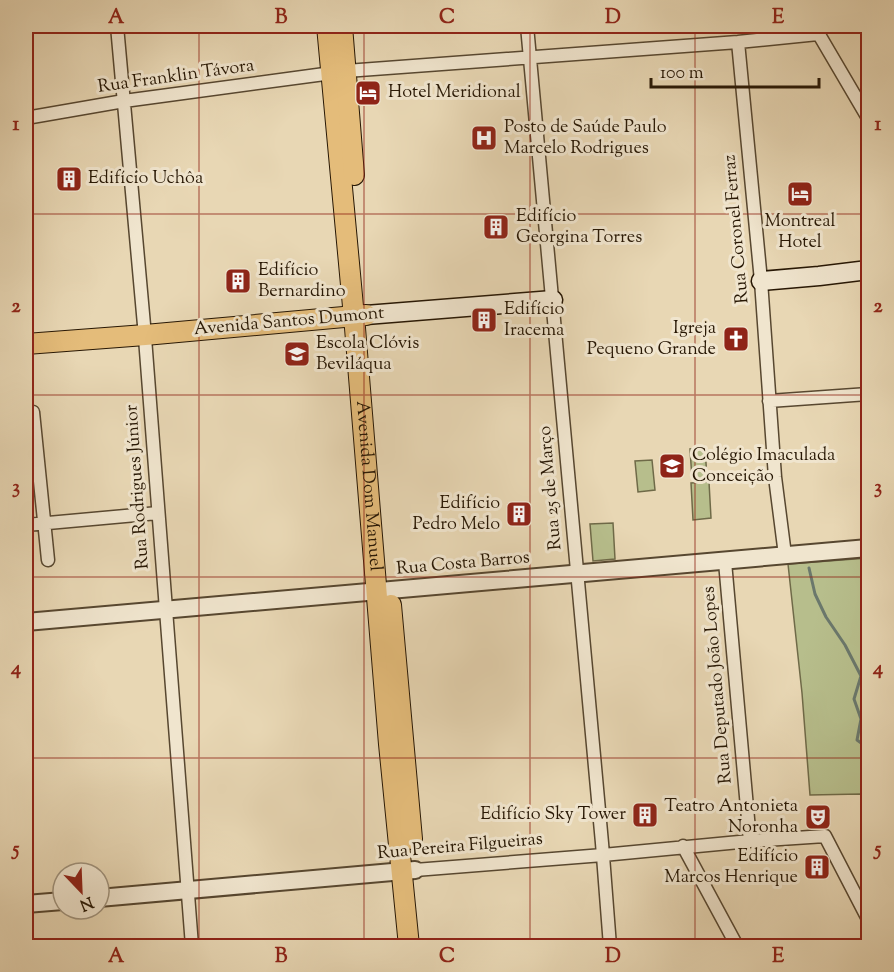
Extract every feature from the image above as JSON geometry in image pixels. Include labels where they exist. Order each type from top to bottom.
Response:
[{"type":"main road","name":"Avenida Dom Manuel","points":[[327,26],[339,72]]},
{"type":"main road","name":"Avenida Dom Manuel","points":[[342,26],[339,72],[360,315],[376,443],[383,591],[409,871],[422,946]]},
{"type":"main road","points":[[761,281],[868,270]]},
{"type":"main road","name":"Avenida Santos Dumont","points":[[26,344],[553,300]]},
{"type":"main road","name":"Avenida Dom Manuel","points":[[409,871],[409,946]]},
{"type":"street","name":"Rua Rodrigues Júnior","points":[[117,26],[145,335],[192,946]]},
{"type":"street","name":"Rua 25 de Março","points":[[527,26],[610,946]]},
{"type":"street","name":"Rua Franklin Távora","points":[[26,118],[124,101],[339,72],[738,42],[816,30]]},
{"type":"street","points":[[816,30],[866,110]]},
{"type":"street","name":"Rua Coronel Ferraz","points":[[738,42],[761,281],[775,477],[785,555]]},
{"type":"street","points":[[769,401],[868,394]]},
{"type":"street","points":[[33,412],[48,560]]},
{"type":"street","points":[[26,525],[158,513]]},
{"type":"street","name":"Rua Costa Barros","points":[[26,622],[868,548]]},
{"type":"street","name":"Rua Deputado João Lopes","points":[[725,562],[750,840]]},
{"type":"street","name":"Rua Pereira Filgueiras","points":[[111,897],[603,855],[750,840],[825,836],[868,919]]},
{"type":"street","points":[[684,846],[737,946]]},
{"type":"street","points":[[26,904],[51,902]]},
{"type":"green space","points":[[705,448],[707,478],[692,479],[690,449]]},
{"type":"green space","points":[[652,460],[655,490],[638,492],[635,461]]},
{"type":"green space","points":[[709,482],[711,518],[693,520],[691,483]]},
{"type":"green space","points":[[613,523],[615,559],[593,561],[590,524]]},
{"type":"green space","points":[[868,558],[868,802],[861,794],[810,795],[788,564]]},
{"type":"waterway","points":[[809,568],[815,594],[826,617],[845,645],[861,676]]},
{"type":"waterway","points":[[868,673],[861,676],[854,699],[861,719],[857,740],[868,748]]},
{"type":"place","name":"Hotel Meridional","points":[[368,93]]},
{"type":"place","name":"Posto de Saúde Paulo Marcelo Rodrigues","points":[[484,138]]},
{"type":"place","name":"Edifício Uchôa","points":[[69,179]]},
{"type":"place","name":"Montreal Hotel","points":[[800,194]]},
{"type":"place","name":"Edifício Georgina Torres","points":[[496,227]]},
{"type":"place","name":"Edifício Bernardino","points":[[238,281]]},
{"type":"place","name":"Edifício Iracema","points":[[484,320]]},
{"type":"place","name":"Igreja Pequeno Grande","points":[[736,339]]},
{"type":"place","name":"Escola Clóvis Beviláqua","points":[[297,354]]},
{"type":"place","name":"Colégio Imaculada Conceição","points":[[672,466]]},
{"type":"place","name":"Edifício Pedro Melo","points":[[519,514]]},
{"type":"place","name":"Edifício Sky Tower","points":[[645,815]]},
{"type":"place","name":"Teatro Antonieta Noronha","points":[[818,817]]},
{"type":"place","name":"Edifício Marcos Henrique","points":[[817,867]]}]
